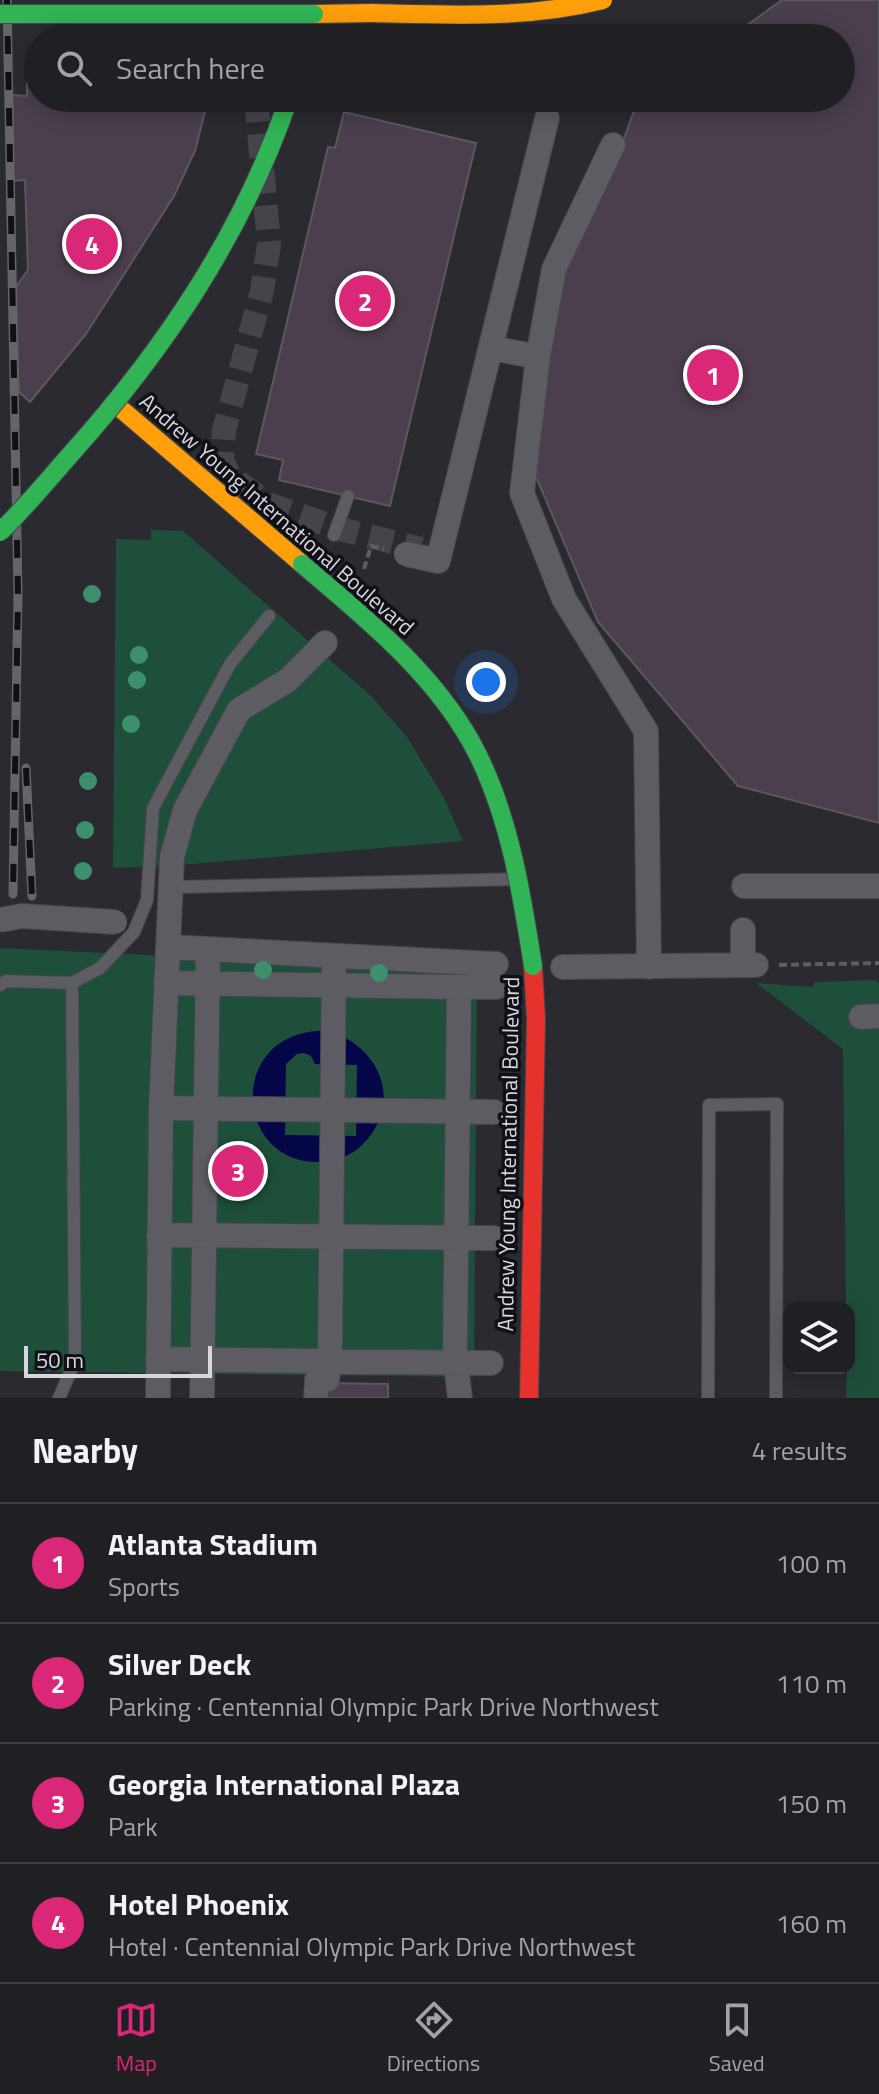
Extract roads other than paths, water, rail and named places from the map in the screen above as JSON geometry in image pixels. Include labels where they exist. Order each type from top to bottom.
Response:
[{"type":"street","points":[[0,14],[254,16],[316,7],[493,15],[557,9],[603,0]]},
{"type":"street","points":[[0,532],[88,437],[193,299],[250,196],[283,112]]},
{"type":"street","points":[[406,554],[438,561],[547,118]]},
{"type":"street","points":[[613,145],[554,269],[538,357],[522,493],[564,599],[646,731],[649,967]]},
{"type":"street","points":[[492,348],[538,357]]},
{"type":"street","name":"Andrew Young International Boulevard","points":[[114,403],[332,589],[399,652],[449,709],[477,753],[501,815],[520,879],[533,966],[536,1019],[529,1398]]},
{"type":"street","points":[[158,1398],[161,1108],[172,857],[179,827],[190,801],[239,710],[288,680],[325,643]]},
{"type":"street","points":[[744,886],[879,886]]},
{"type":"street","points":[[0,920],[22,916],[115,922]]},
{"type":"street","points":[[563,967],[750,965],[743,930]]},
{"type":"street","points":[[166,983],[459,987],[496,975],[334,956],[169,947]]},
{"type":"street","points":[[202,1398],[208,950]]},
{"type":"street","points":[[316,1398],[317,1380],[327,1380],[330,1362],[334,956]]},
{"type":"street","points":[[459,987],[456,1363],[460,1398]]},
{"type":"street","points":[[161,1108],[494,1112]]},
{"type":"street","points":[[159,1235],[493,1238]]},
{"type":"street","points":[[158,1359],[491,1363]]},
{"type":"lane","points":[[334,535],[348,496]]},
{"type":"lane","points":[[0,985],[6,981],[72,983],[100,968],[134,932],[147,900],[153,808],[230,664],[269,616]]},
{"type":"lane","points":[[180,887],[520,879]]},
{"type":"lane","points":[[59,1398],[75,1361],[72,983]]},
{"type":"lane","points":[[708,1398],[709,1105],[777,1104],[776,1398]]},
{"type":"tunnel","points":[[257,112],[269,244],[262,291],[224,430],[222,461],[230,476],[268,504],[340,529],[421,549]]},
{"type":"railway","points":[[7,0],[18,594],[13,894]]},
{"type":"railway","points":[[26,768],[32,896]]},
{"type":"place","name":"Hotel Phoenix","points":[[92,244]]},
{"type":"place","name":"Silver Deck","points":[[365,301]]},
{"type":"place","name":"Atlanta Stadium","points":[[713,375]]},
{"type":"place","name":"Georgia International Plaza","points":[[238,1171]]}]
